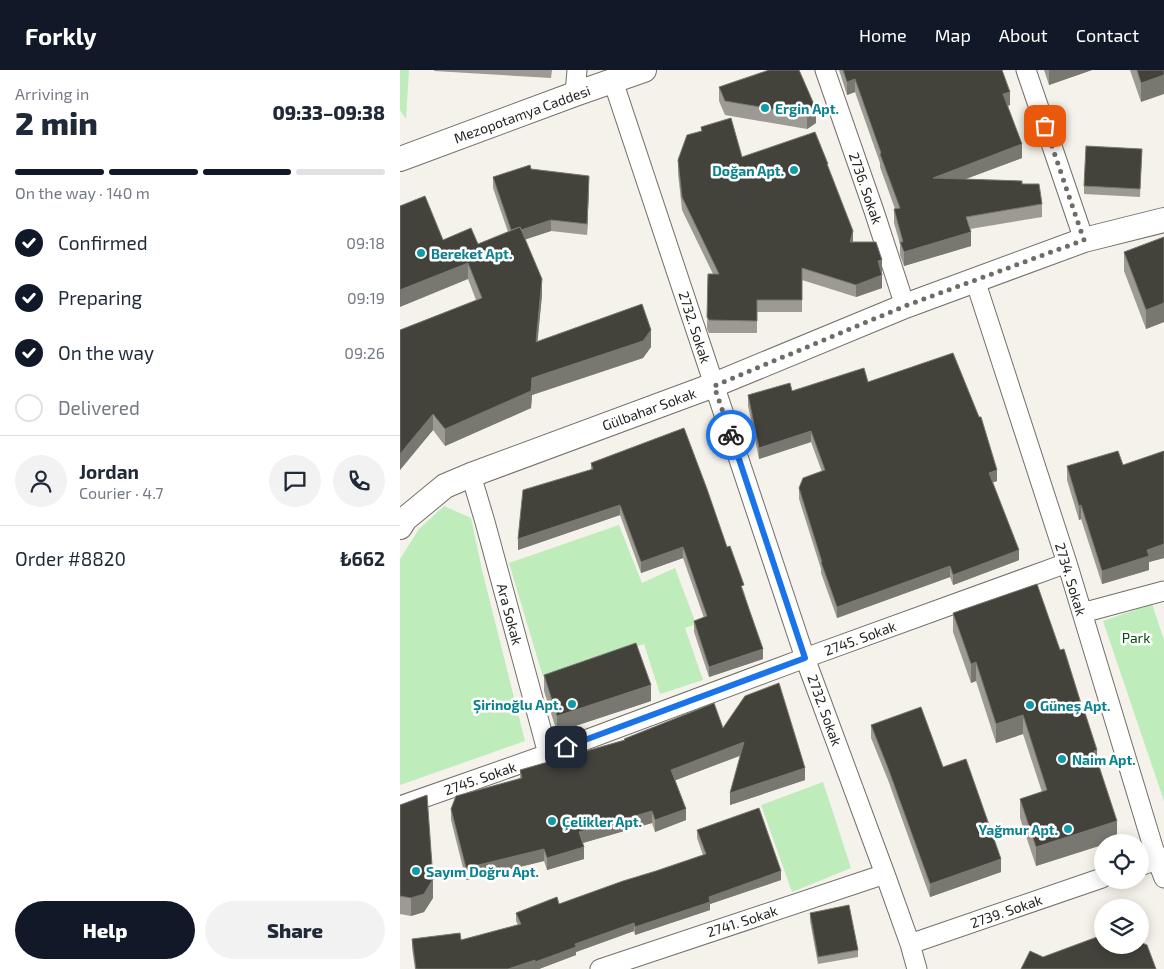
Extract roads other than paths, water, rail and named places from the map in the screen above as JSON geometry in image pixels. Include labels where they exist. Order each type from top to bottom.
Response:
[{"type":"street","points":[[575,94],[577,70]]},
{"type":"street","name":"Mezopotamya Caddesi","points":[[400,159],[644,70]]},
{"type":"street","name":"2736. Sokak","points":[[825,70],[905,306]]},
{"type":"street","points":[[1026,70],[1084,240]]},
{"type":"street","name":"2732. Sokak","points":[[613,80],[805,658],[885,874],[917,969]]},
{"type":"street","name":"Gülbahar Sokak","points":[[400,527],[405,519],[445,486],[471,475],[714,386],[905,306],[975,280],[1084,240],[1164,220]]},
{"type":"street","name":"2734. Sokak","points":[[975,280],[1067,564],[1154,861],[1164,878]]},
{"type":"street","name":"Ara Sokak","points":[[471,475],[548,754]]},
{"type":"street","name":"2745. Sokak","points":[[400,806],[548,754],[805,658],[1067,564]]},
{"type":"street","points":[[1082,613],[1164,591]]},
{"type":"street","name":"2741. Sokak","points":[[600,969],[885,874]]},
{"type":"street","name":"2739. Sokak","points":[[910,944],[1094,881]]},
{"type":"place","name":"Ergin Apt.","points":[[765,108]]},
{"type":"place","name":"Doğan Apt.","points":[[794,170]]},
{"type":"place","name":"Bereket Apt.","points":[[421,253]]},
{"type":"place","name":"Şirinoğlu Apt.","points":[[572,704]]},
{"type":"place","name":"Güneş Apt.","points":[[1030,705]]},
{"type":"place","name":"Naim Apt.","points":[[1062,759]]},
{"type":"place","name":"Çelikler Apt.","points":[[552,821]]},
{"type":"place","name":"Yağmur Apt.","points":[[1068,829]]},
{"type":"place","name":"Sayım Doğru Apt.","points":[[416,871]]},
{"type":"park label","name":"Park","points":[[1136,637]]}]
